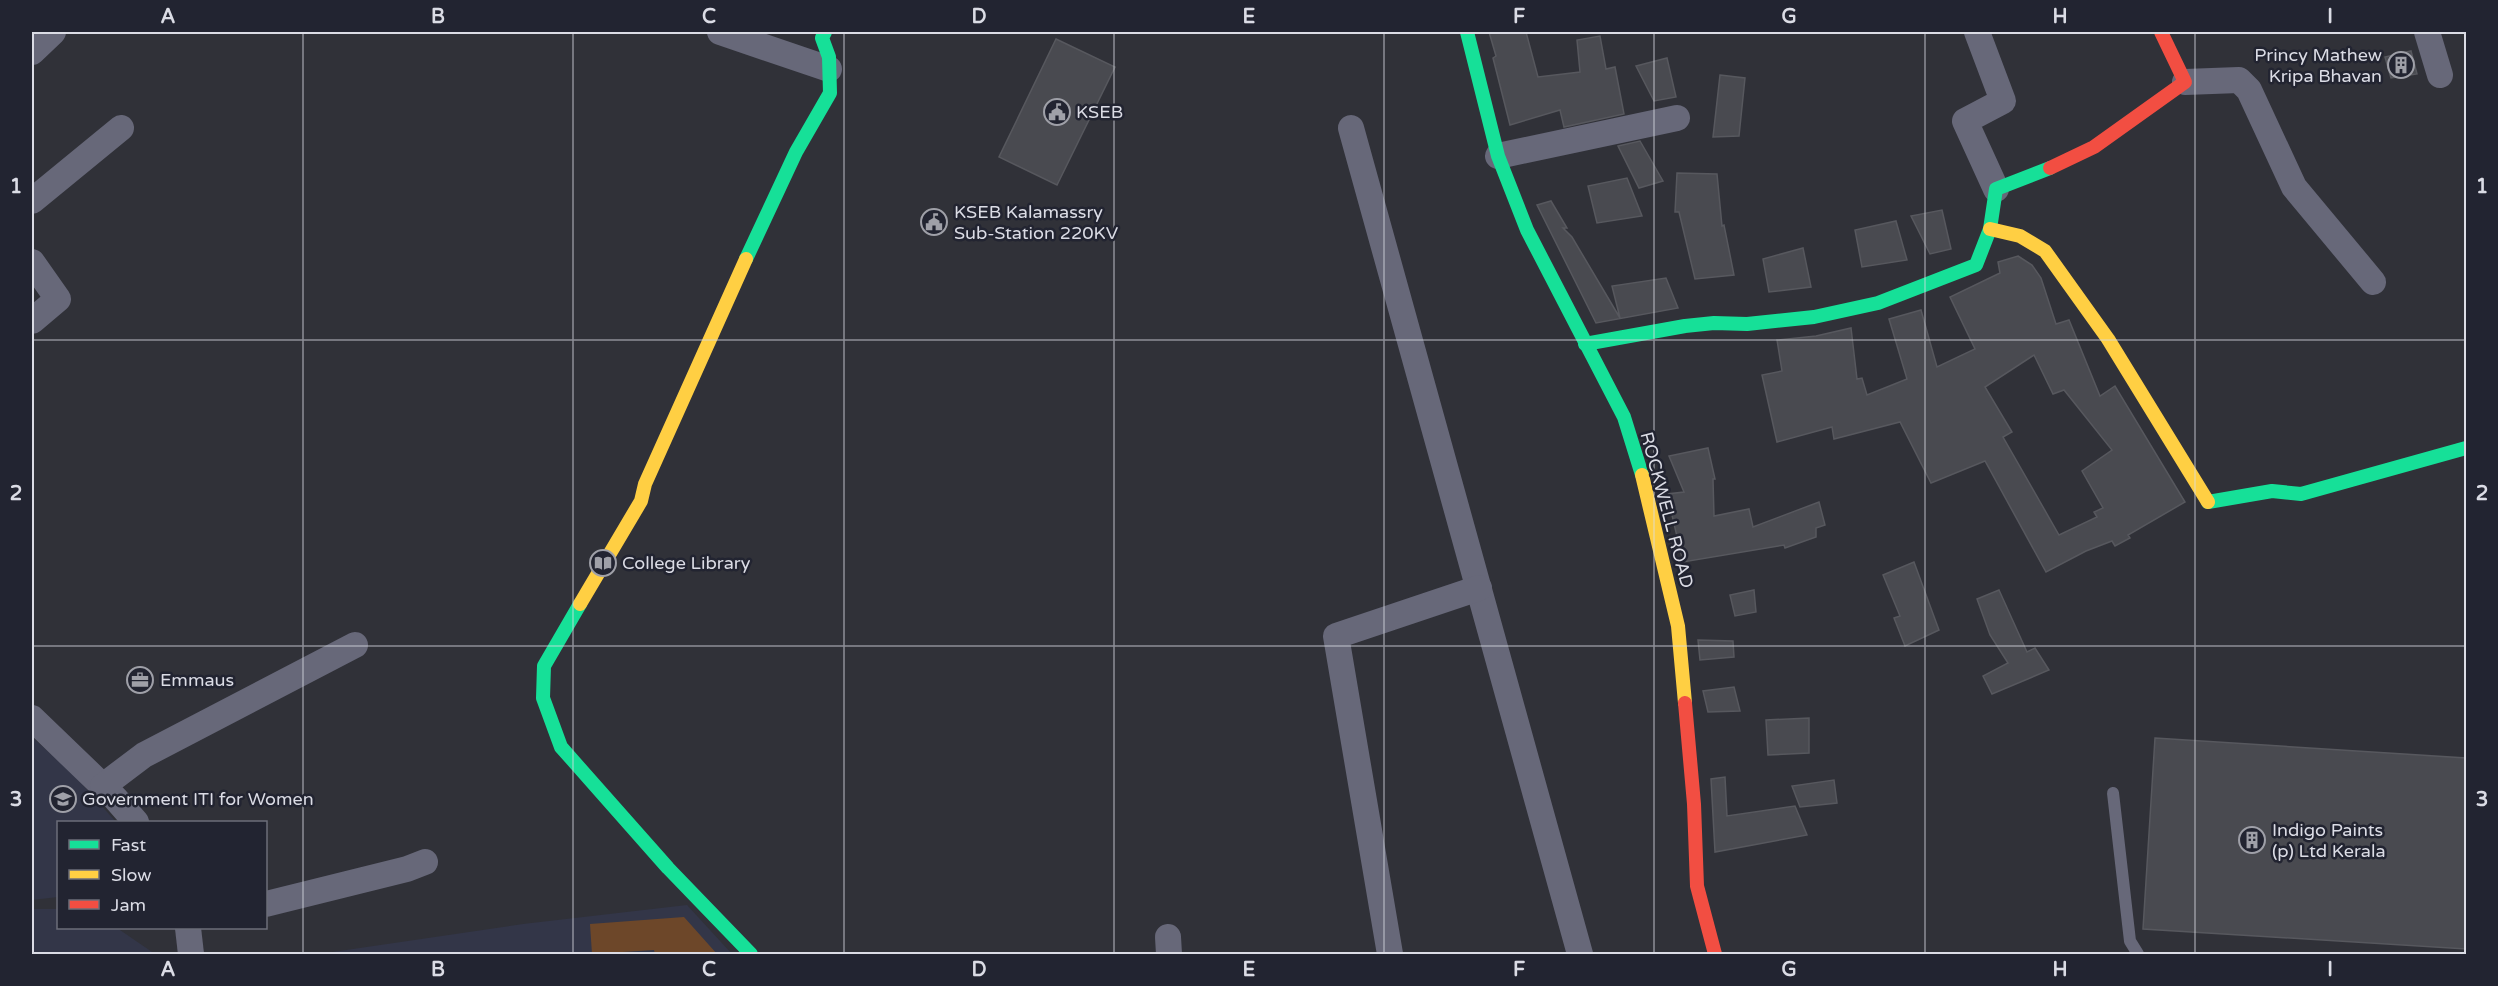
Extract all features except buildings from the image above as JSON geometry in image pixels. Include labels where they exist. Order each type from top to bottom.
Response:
[{"type":"street","points":[[32,52],[53,32]]},
{"type":"street","points":[[720,32],[829,69]]},
{"type":"street","points":[[752,954],[668,868],[561,747],[543,698],[544,666],[641,501],[645,484],[759,229],[796,152],[830,93],[829,57],[822,38],[825,32]]},
{"type":"street","name":"ROCKWELL ROAD","points":[[1467,32],[1497,156],[1527,230],[1624,417],[1646,488],[1678,626],[1694,804],[1697,886],[1715,954]]},
{"type":"street","points":[[1585,344],[1685,326],[1714,323],[1747,324],[1814,316],[1878,303],[1976,265],[1990,229],[1996,189],[1965,122],[2003,101],[1977,32]]},
{"type":"street","points":[[2161,32],[2185,82]]},
{"type":"street","points":[[2427,32],[2440,75]]},
{"type":"street","points":[[1996,189],[2034,175],[2094,147],[2185,82],[2240,80],[2249,90],[2294,187],[2373,282]]},
{"type":"street","points":[[1497,156],[1677,118]]},
{"type":"street","points":[[32,201],[121,128]]},
{"type":"street","points":[[1351,128],[1580,954]]},
{"type":"street","points":[[1990,229],[2020,236],[2045,251],[2108,339],[2208,503],[2272,491],[2301,494],[2466,448]]},
{"type":"street","points":[[32,262],[58,299],[32,321]]},
{"type":"street","points":[[1390,954],[1336,636],[1479,588]]},
{"type":"street","points":[[103,786],[144,754],[355,645]]},
{"type":"street","points":[[32,718],[103,786],[135,821]]},
{"type":"street","points":[[267,904],[407,869],[425,862]]},
{"type":"street","points":[[188,929],[191,954]]},
{"type":"lane","points":[[2113,793],[2130,941],[2138,954]]},
{"type":"shaded area","name":"Government ITI for Women","points":[[32,737],[74,775],[115,821],[57,821],[57,897],[32,900]]},
{"type":"shaded area","points":[[687,905],[732,954],[319,954],[523,924]]},
{"type":"shaded area","points":[[32,909],[57,909],[57,929],[118,929],[155,954],[32,954]]},
{"type":"shaded area","points":[[684,917],[717,954],[655,954],[654,950],[592,954],[590,924]]},
{"type":"traffic: fast","points":[[746,259],[796,152],[830,93],[829,57],[822,38],[825,32]]},
{"type":"traffic: fast","points":[[1467,32],[1498,156],[1527,230],[1624,417],[1642,475]]},
{"type":"traffic: fast","points":[[1585,344],[1685,326],[1714,323],[1747,324],[1814,317],[1878,303],[1976,265],[1990,229],[1996,189],[2050,168]]},
{"type":"traffic: fast","points":[[2208,502],[2272,491],[2301,494],[2466,448]]},
{"type":"traffic: fast","points":[[580,604],[544,666],[543,698],[561,747],[668,868],[751,954]]},
{"type":"traffic: slow","points":[[1990,229],[2020,236],[2045,251],[2108,339],[2208,502]]},
{"type":"traffic: slow","points":[[580,604],[641,501],[645,484],[746,259]]},
{"type":"traffic: slow","points":[[1642,475],[1678,626],[1685,703]]},
{"type":"traffic: jam","points":[[2050,168],[2094,147],[2185,82],[2161,32]]},
{"type":"traffic: jam","points":[[1685,703],[1694,804],[1697,886],[1715,954]]},
{"type":"place","name":"Princy Mathew Kripa Bhavan","points":[[2401,65]]},
{"type":"place","name":"KSEB","points":[[1057,112]]},
{"type":"place","name":"KSEB Kalamassry Sub-Station 220KV","points":[[934,222]]},
{"type":"place","name":"College Library","points":[[603,563]]},
{"type":"place","name":"Emmaus","points":[[140,680]]},
{"type":"place","name":"Government ITI for Women","points":[[63,799]]},
{"type":"place","name":"Indigo Paints (p) Ltd Kerala","points":[[2252,840]]}]
